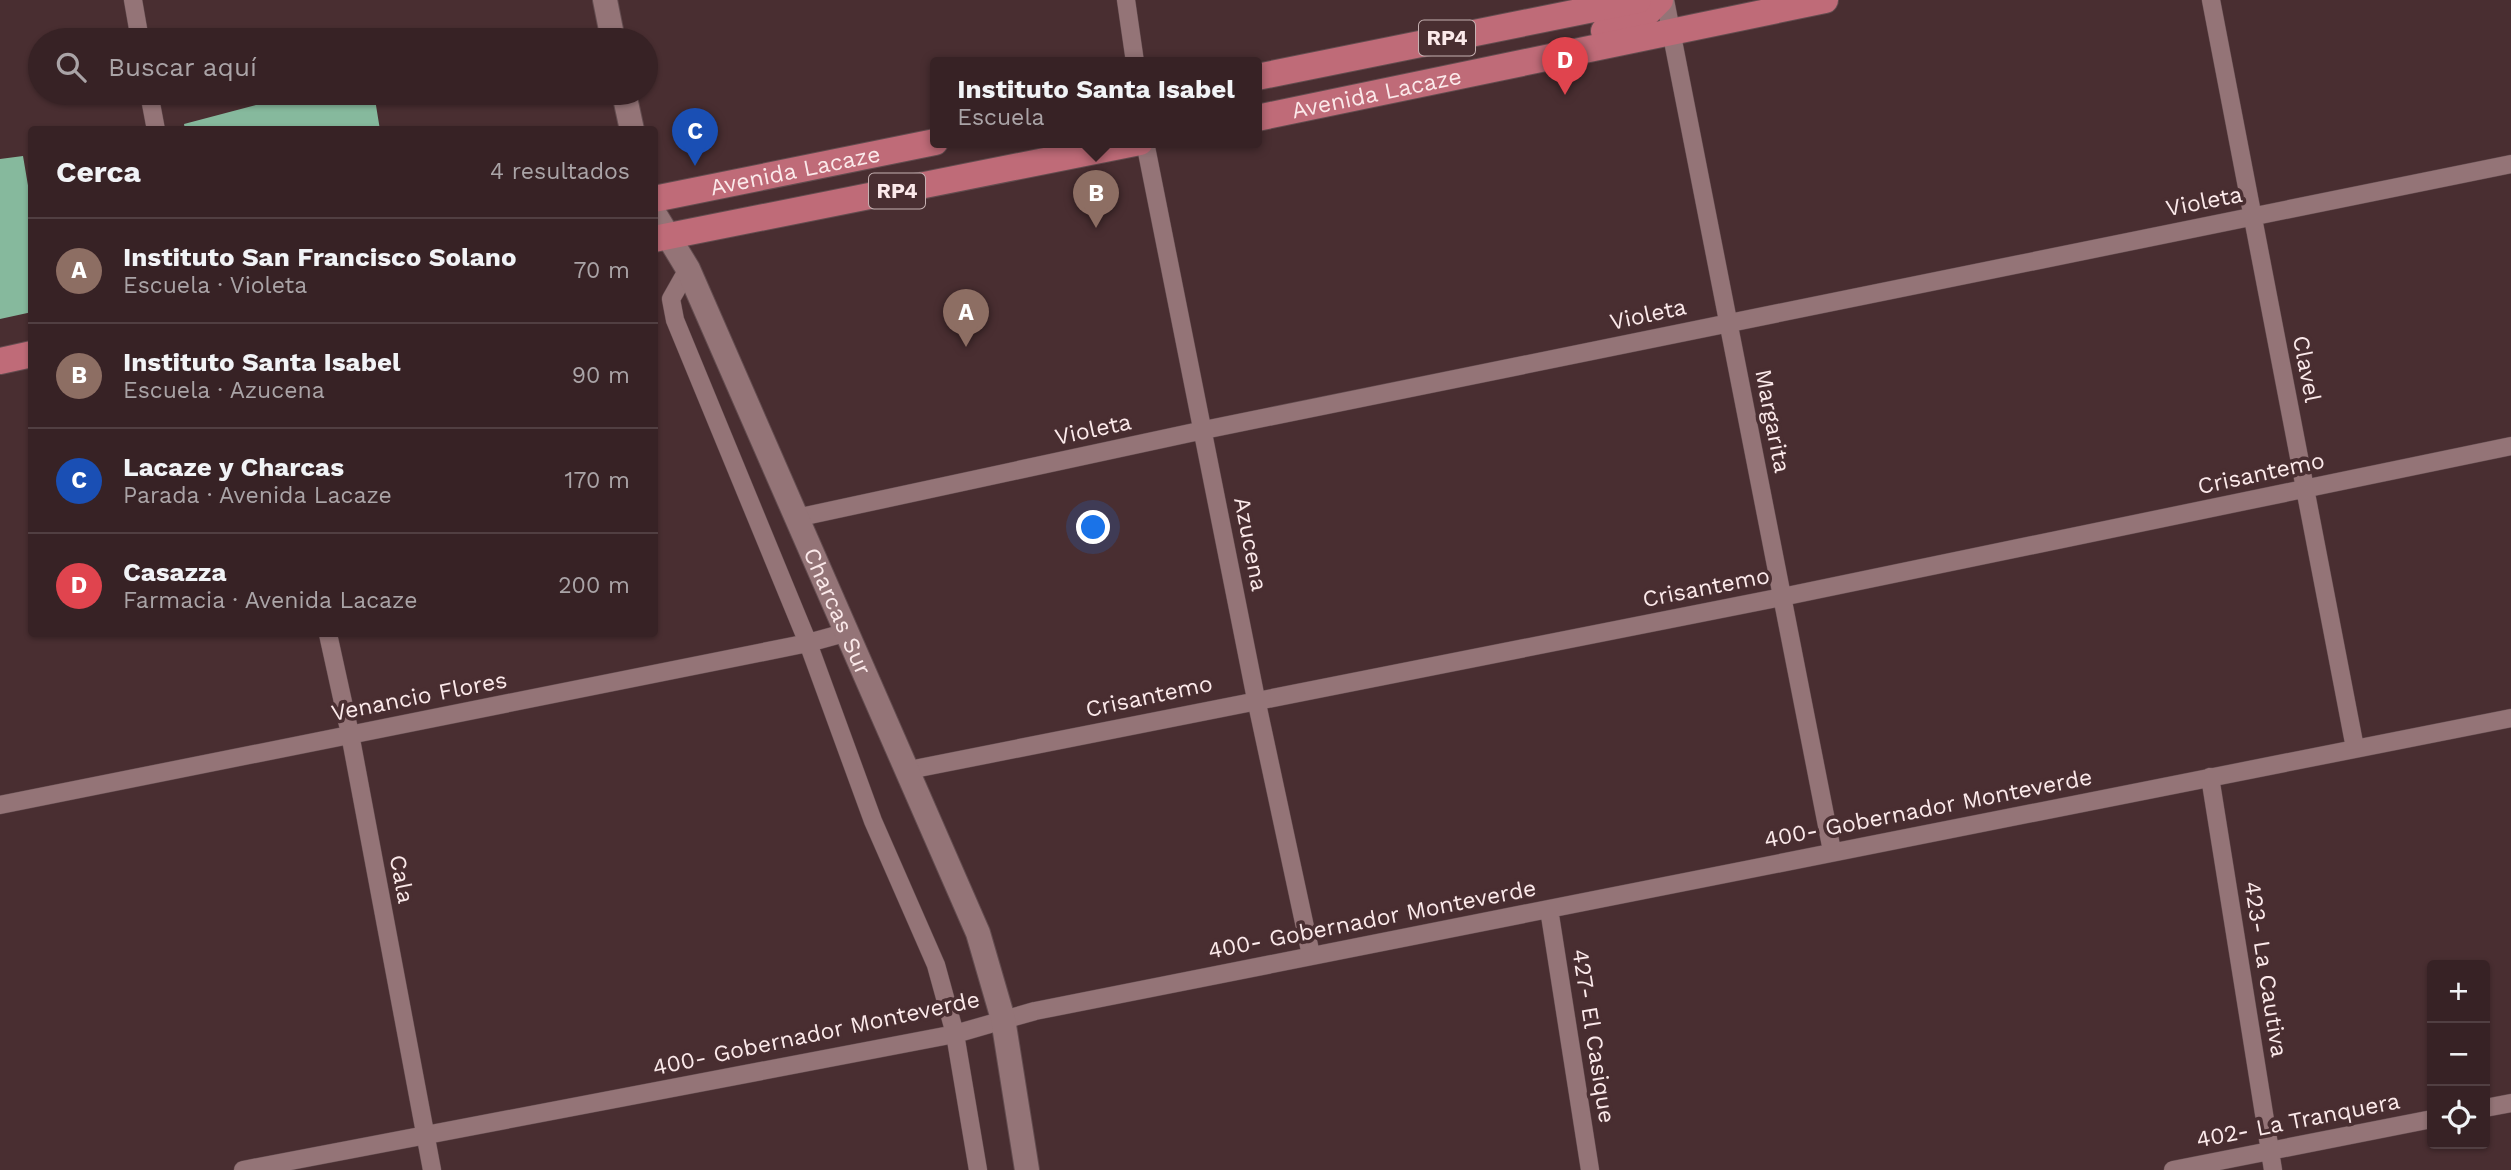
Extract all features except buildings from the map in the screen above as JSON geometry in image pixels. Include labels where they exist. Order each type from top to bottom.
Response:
[{"type":"main road","points":[[605,0],[611,28]]},
{"type":"main road","name":"Avenida Lacaze","points":[[1262,76],[1637,0]]},
{"type":"main road","points":[[1262,105],[1521,53],[1627,25],[1642,18],[1662,0]]},
{"type":"main road","name":"Avenida Lacaze","points":[[1262,117],[1825,0]]},
{"type":"main road","points":[[627,105],[631,126]]},
{"type":"main road","name":"Avenida Lacaze","points":[[658,198],[930,143]]},
{"type":"main road","name":"Avenida Lacaze","points":[[662,238],[1113,148]]},
{"type":"main road","name":"Charcas Sur","points":[[662,238],[688,269],[978,933],[1003,1018],[1027,1170]]},
{"type":"main road","points":[[0,361],[28,355]]},
{"type":"street","points":[[133,0],[138,28]]},
{"type":"street","points":[[1126,0],[1134,57]]},
{"type":"street","name":"Margarita","points":[[1662,0],[1671,32],[1832,851]]},
{"type":"street","name":"Clavel","points":[[2211,0],[2355,748]]},
{"type":"street","points":[[151,105],[155,126]]},
{"type":"street","name":"Azucena","points":[[1144,148],[1311,955]]},
{"type":"street","name":"Violeta","points":[[796,518],[1204,430],[2511,164]]},
{"type":"street","points":[[688,269],[671,299],[675,320],[808,643],[873,821],[936,965],[955,1034],[978,1170]]},
{"type":"street","name":"Crisantemo","points":[[909,770],[1256,699],[1782,597],[2511,446]]},
{"type":"street","name":"Venancio Flores","points":[[0,805],[808,643],[848,632]]},
{"type":"street","name":"Cala","points":[[329,637],[351,734],[432,1170]]},
{"type":"street","name":"400- Gobernador Monteverde","points":[[243,1170],[955,1034],[1003,1018],[1311,955],[2511,718]]},
{"type":"street","name":"423- La Cautiva","points":[[2210,777],[2273,1170]]},
{"type":"street","name":"427- El Casique","points":[[1549,909],[1590,1170]]},
{"type":"street","points":[[2490,1107],[2511,1103]]},
{"type":"street","name":"402- La Tranquera","points":[[2173,1170],[2427,1120]]},
{"type":"place","name":"Casazza","points":[[1565,95]]},
{"type":"place","name":"Lacaze y Charcas","points":[[695,166]]},
{"type":"place","name":"Instituto Santa Isabel","points":[[1096,228]]},
{"type":"place","name":"Instituto San Francisco Solano","points":[[966,347]]}]
